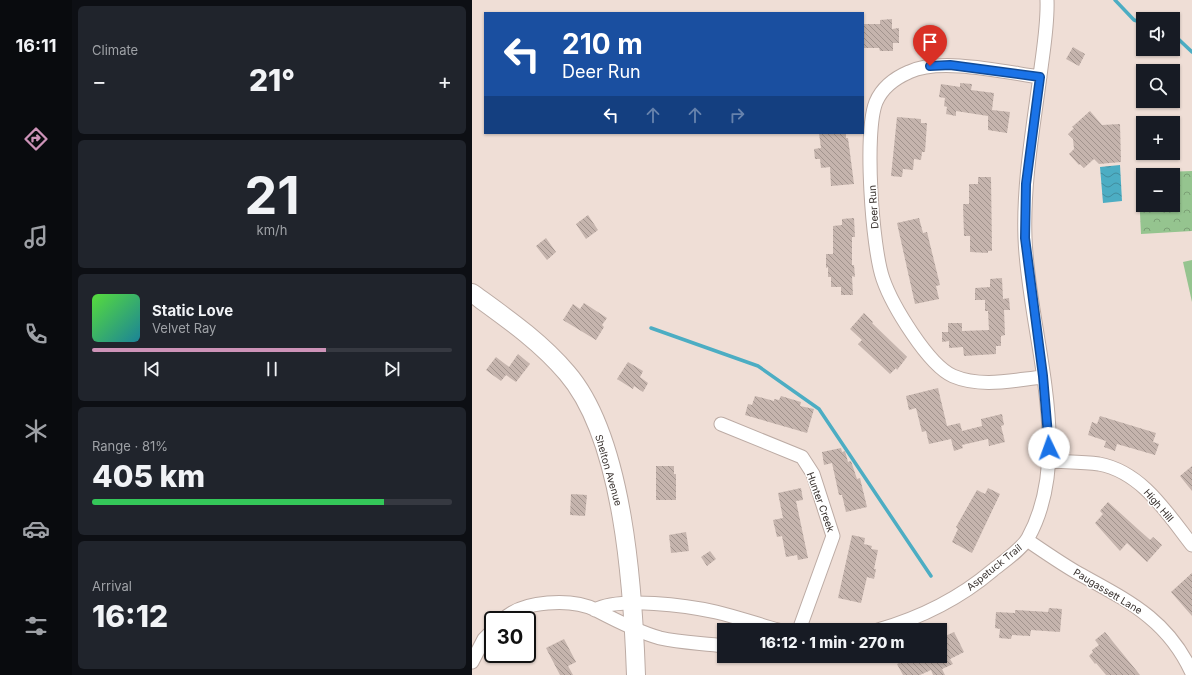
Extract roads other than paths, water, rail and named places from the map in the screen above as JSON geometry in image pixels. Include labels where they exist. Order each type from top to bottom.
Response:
[{"type":"main road","name":"Shelton Avenue","points":[[472,292],[544,348],[567,373],[583,395],[603,443],[621,508],[634,627],[636,675]]},
{"type":"street","name":"Aspetuck Trail","points":[[898,623],[913,618],[959,595],[979,581],[1027,540],[1042,501],[1050,461],[1043,376],[1025,238],[1026,184],[1046,36],[1047,0]]},
{"type":"street","name":"Deer Run","points":[[1040,77],[950,65],[930,66],[908,72],[888,85],[877,101],[871,120],[870,146],[873,219],[882,278],[895,305],[926,351],[948,372],[971,381],[998,382],[1043,376]]},
{"type":"street","name":"Hunter Creek","points":[[721,424],[802,457],[813,474],[833,536],[802,623]]},
{"type":"street","name":"High Hill","points":[[1050,461],[1099,464],[1123,473],[1147,490],[1192,545]]},
{"type":"street","name":"Paugassett Lane","points":[[1027,540],[1076,571],[1135,605],[1154,620],[1179,650],[1192,673]]},
{"type":"street","points":[[518,611],[529,605],[551,603],[571,604],[595,610],[607,617],[660,638],[717,645]]},
{"type":"street","points":[[595,610],[607,606],[631,603],[715,612],[754,623]]},
{"type":"street","points":[[472,662],[484,639]]},
{"type":"water","points":[[1120,165],[1122,201],[1103,203],[1100,167]]},
{"type":"waterway","points":[[1115,0],[1136,21]]},
{"type":"waterway","points":[[1180,41],[1192,52]]},
{"type":"waterway","points":[[651,328],[758,366],[819,409],[931,576]]}]
